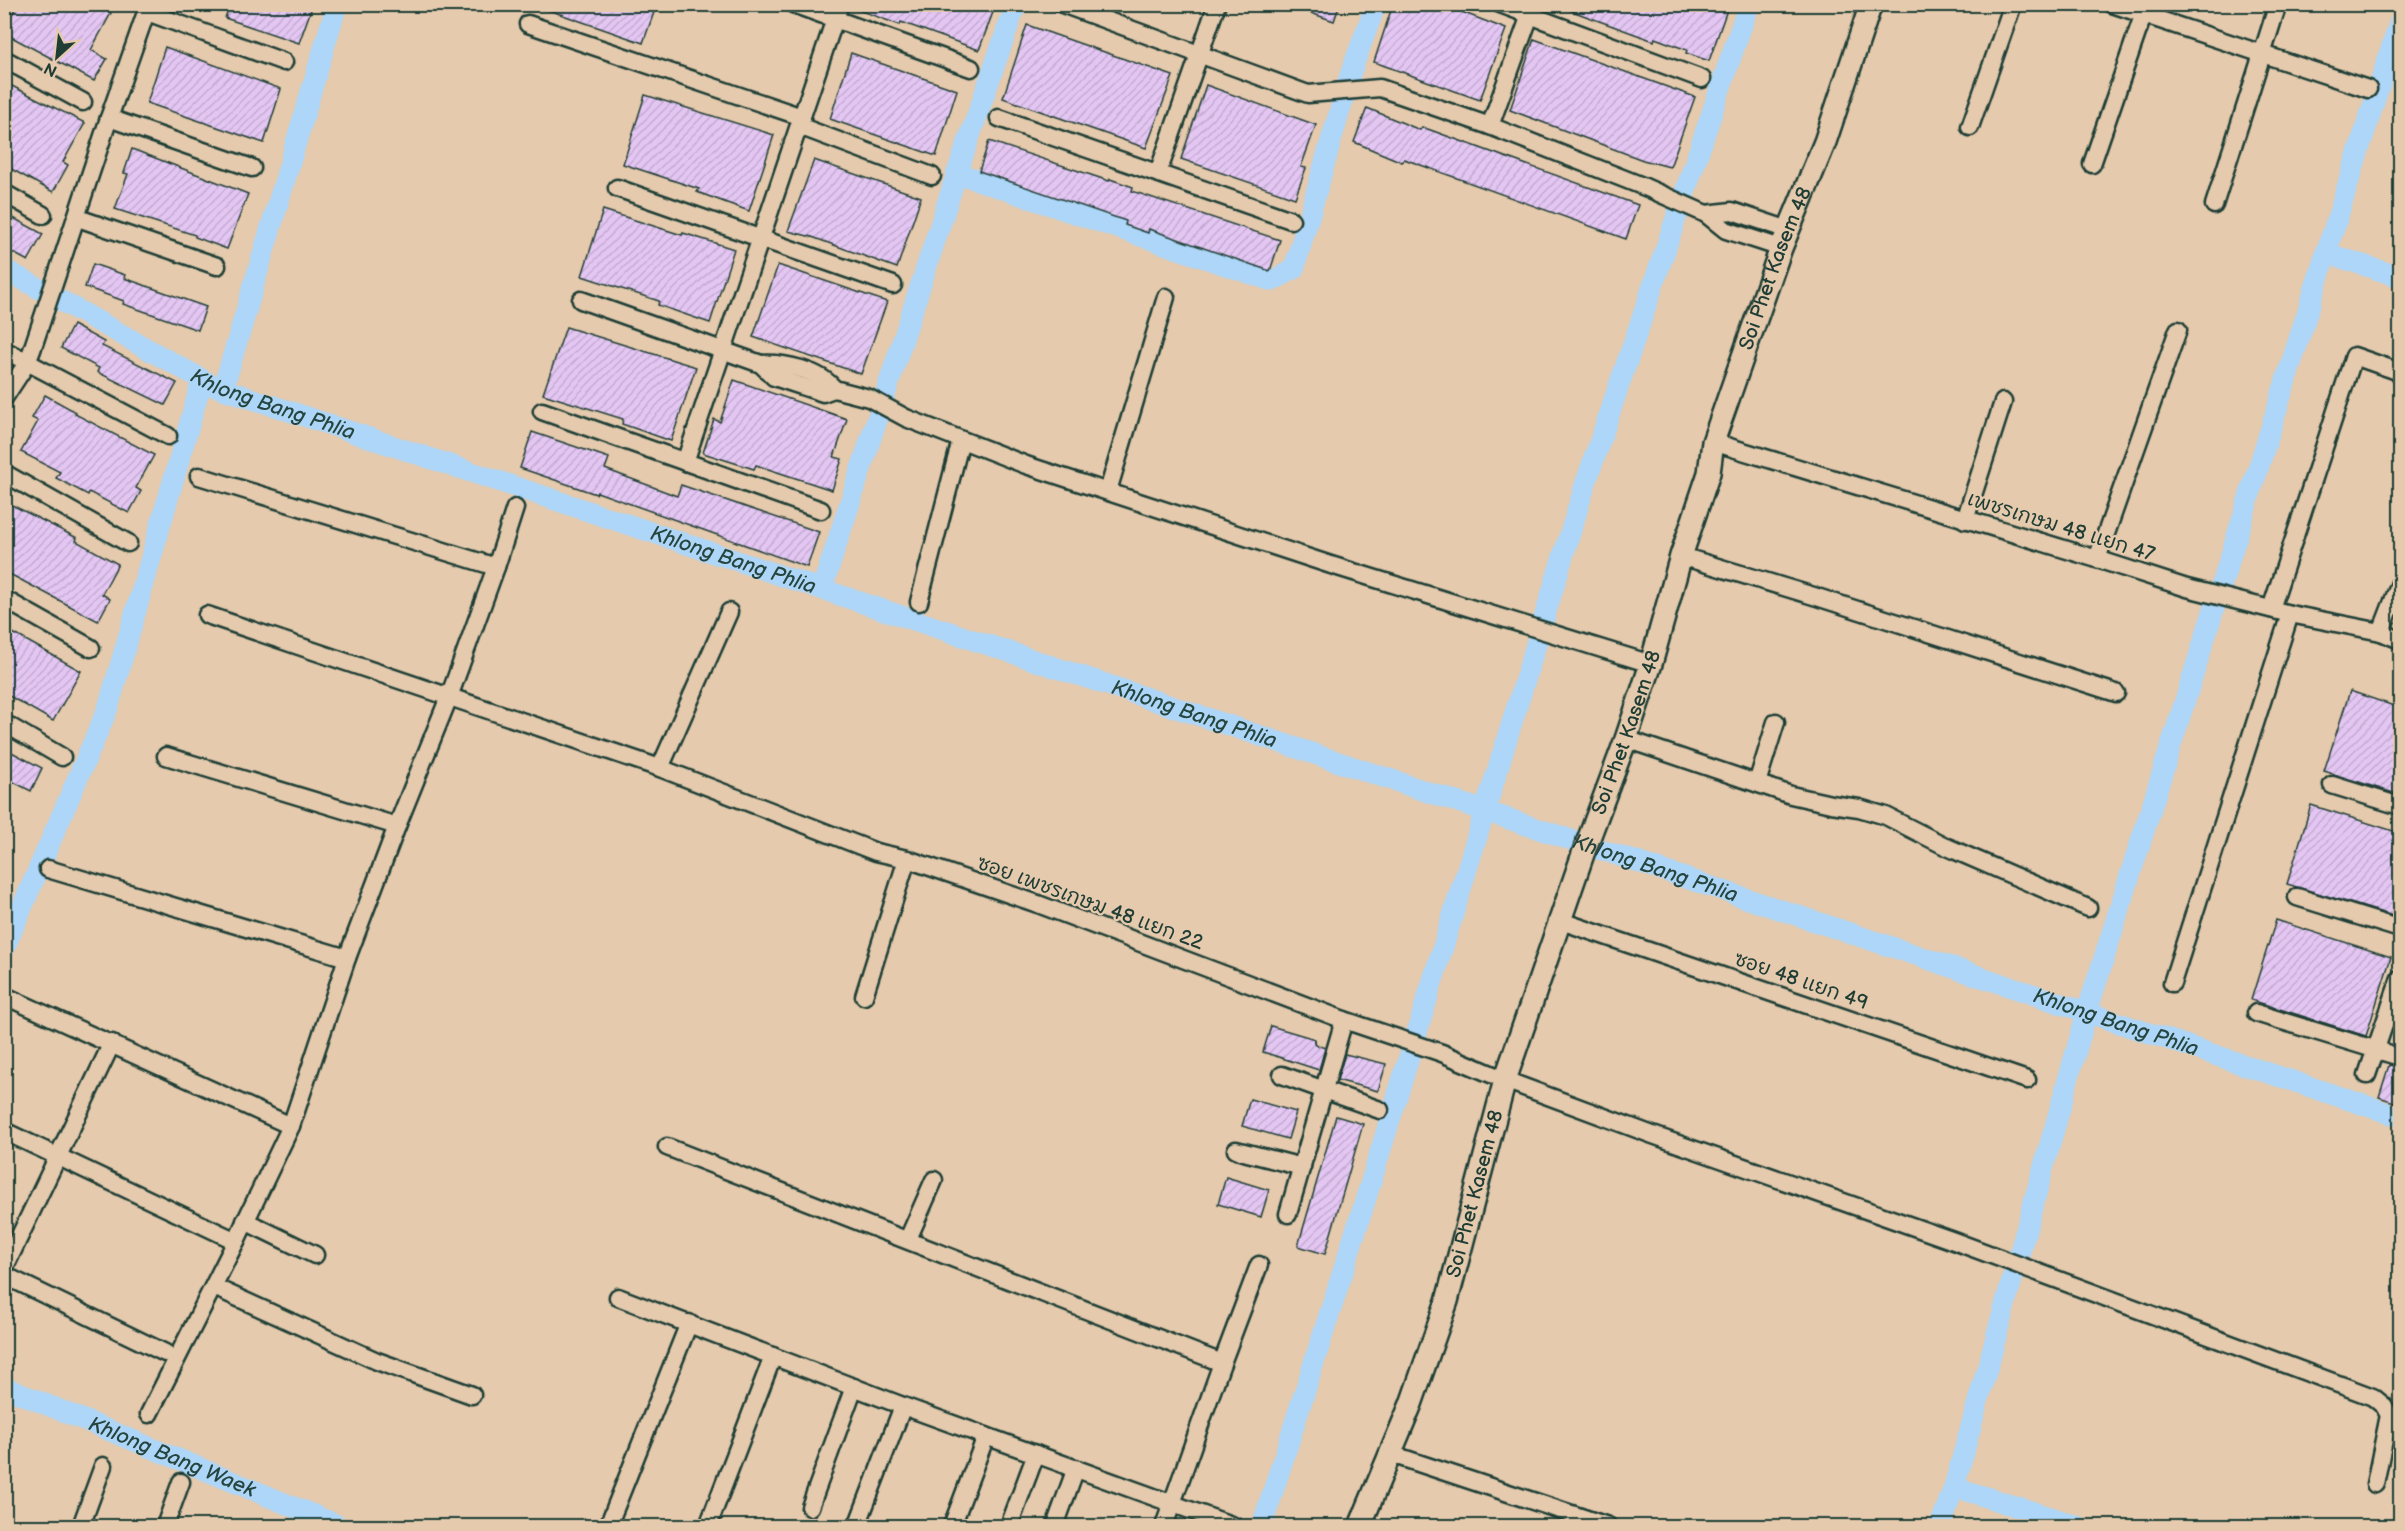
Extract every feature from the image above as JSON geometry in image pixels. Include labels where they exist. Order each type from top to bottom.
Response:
[{"type":"street","points":[[793,4],[838,12],[970,68]]},
{"type":"street","points":[[1062,4],[1308,94],[1380,88],[1490,126],[1645,188],[1706,214],[1725,230],[1785,239]]},
{"type":"street","points":[[1158,173],[1217,4]]},
{"type":"street","points":[[1500,4],[1532,10],[1702,79]]},
{"type":"street","name":"Soi Phet Kasem 48","points":[[1360,1527],[1391,1454],[1447,1300],[1505,1080],[1651,663],[1681,556],[1709,473],[1713,442],[1785,239],[1825,142],[1871,4]]},
{"type":"street","points":[[1970,127],[2013,4]]},
{"type":"street","points":[[2112,4],[2145,10],[2262,55],[2368,89]]},
{"type":"street","points":[[2214,205],[2278,4]]},
{"type":"street","points":[[4,398],[30,356],[148,8],[284,62]]},
{"type":"street","points":[[1490,126],[1532,10]]},
{"type":"street","points":[[2092,164],[2145,10]]},
{"type":"street","points":[[685,462],[838,12]]},
{"type":"street","points":[[528,24],[801,121],[932,176]]},
{"type":"street","points":[[4,59],[83,102]]},
{"type":"street","points":[[109,118],[252,168]]},
{"type":"street","points":[[999,118],[1292,220]]},
{"type":"street","points":[[617,188],[893,285]]},
{"type":"street","points":[[4,193],[43,215]]},
{"type":"street","points":[[76,224],[217,266]]},
{"type":"street","points":[[1108,491],[1166,297]]},
{"type":"street","points":[[581,300],[761,364],[774,377],[823,393],[834,389],[868,398],[906,418],[1026,465],[1331,565],[1651,663]]},
{"type":"street","points":[[2097,559],[2178,330]]},
{"type":"street","points":[[4,350],[30,356],[168,436]]},
{"type":"street","points":[[2271,609],[2354,356],[2400,372]]},
{"type":"street","points":[[1965,520],[2003,402]]},
{"type":"street","points":[[542,411],[821,510]]},
{"type":"street","points":[[919,603],[961,440]]},
{"type":"street","name":"เพชรเกษม 48 แยก 47","points":[[1713,442],[2187,588],[2290,614],[2381,632],[2400,640]]},
{"type":"street","points":[[4,473],[128,543]]},
{"type":"street","points":[[199,476],[496,567]]},
{"type":"street","points":[[149,1414],[214,1287],[291,1126],[346,958],[449,697],[515,508]]},
{"type":"street","points":[[1681,556],[2116,693]]},
{"type":"street","points":[[2381,632],[2400,583]]},
{"type":"street","points":[[4,599],[91,648]]},
{"type":"street","points":[[660,768],[729,612]]},
{"type":"street","points":[[2172,983],[2290,614]]},
{"type":"street","name":"ซอย เพชรเกษม 48 แยก 22","points":[[207,615],[660,768],[876,852],[907,859],[1038,904],[1344,1020],[1442,1053],[1505,1080],[1650,1134],[1954,1241],[2373,1397],[2384,1406],[2389,1415],[2375,1484]]},
{"type":"street","points":[[1757,783],[1776,722]]},
{"type":"street","points":[[4,723],[62,757]]},
{"type":"street","points":[[1626,739],[1805,798],[1859,808],[1886,816],[1947,847],[2088,908]]},
{"type":"street","points":[[166,756],[397,825]]},
{"type":"street","points":[[2332,784],[2400,806]]},
{"type":"street","points":[[864,996],[907,859]]},
{"type":"street","points":[[48,869],[346,958]]},
{"type":"street","points":[[2297,897],[2400,929]]},
{"type":"street","name":"ซอย 48 แยก 49","points":[[1561,921],[2027,1080]]},
{"type":"street","points":[[2367,1075],[2400,978]]},
{"type":"street","points":[[5,996],[291,1126]]},
{"type":"street","points":[[2256,1013],[2400,1058]]},
{"type":"street","points":[[1288,1214],[1344,1020]]},
{"type":"street","points":[[4,1269],[112,1043]]},
{"type":"street","points":[[1282,1075],[1380,1110]]},
{"type":"street","points":[[4,1131],[236,1241]]},
{"type":"street","points":[[667,1147],[1222,1363]]},
{"type":"street","points":[[1236,1150],[1302,1167]]},
{"type":"street","points":[[908,1239],[934,1180]]},
{"type":"street","points":[[246,1221],[315,1255]]},
{"type":"street","points":[[1164,1527],[1259,1265]]},
{"type":"street","points":[[4,1275],[165,1353]]},
{"type":"street","points":[[214,1287],[366,1357],[472,1395]]},
{"type":"street","points":[[618,1297],[903,1406],[1234,1527]]},
{"type":"street","points":[[608,1527],[689,1323]]},
{"type":"street","points":[[708,1527],[773,1356]]},
{"type":"street","points":[[810,1507],[854,1387]]},
{"type":"street","points":[[857,1527],[903,1406]]},
{"type":"street","points":[[952,1527],[986,1436]]},
{"type":"street","points":[[1009,1527],[1036,1454]]},
{"type":"street","points":[[1391,1454],[1608,1527]]},
{"type":"street","points":[[81,1527],[103,1466]]},
{"type":"street","points":[[1055,1527],[1076,1468]]},
{"type":"street","points":[[165,1527],[181,1482]]},
{"type":"building","points":[[18,4],[96,4],[111,13],[91,50],[107,59],[94,81],[4,33],[4,27]]},
{"type":"building","points":[[230,4],[313,4],[299,43],[225,18]]},
{"type":"building","points":[[541,4],[657,4],[643,43],[540,7]]},
{"type":"building","points":[[850,4],[996,4],[979,50],[901,22],[900,25],[850,7]]},
{"type":"building","points":[[1293,4],[1340,4],[1334,21],[1293,7]]},
{"type":"building","points":[[1393,4],[1441,4],[1506,29],[1480,100],[1374,62]]},
{"type":"building","points":[[1562,4],[1729,4],[1709,61],[1655,38],[1654,41],[1561,7]]},
{"type":"building","points":[[1027,25],[1173,76],[1146,148],[1003,98]]},
{"type":"building","points":[[1534,39],[1695,97],[1670,167],[1643,160],[1510,110]]},
{"type":"building","points":[[165,47],[281,89],[264,143],[147,103]]},
{"type":"building","points":[[851,53],[957,90],[936,156],[830,119]]},
{"type":"building","points":[[4,82],[85,123],[63,162],[68,165],[53,192],[4,165]]},
{"type":"building","points":[[1206,85],[1316,125],[1301,167],[1306,168],[1295,198],[1181,159]]},
{"type":"building","points":[[645,95],[774,135],[749,211],[697,192],[699,189],[623,164]]},
{"type":"building","points":[[1367,108],[1420,130],[1422,127],[1638,205],[1626,239],[1404,159],[1402,162],[1354,142]]},
{"type":"building","points":[[989,141],[1109,181],[1110,179],[1133,187],[1132,191],[1280,240],[1270,271],[1149,229],[1148,233],[1125,225],[1126,221],[979,171]]},
{"type":"building","points":[[132,149],[248,194],[227,249],[195,237],[195,235],[115,209],[128,174],[124,173]]},
{"type":"building","points":[[814,160],[921,197],[897,268],[812,237],[788,231]]},
{"type":"building","points":[[603,210],[734,249],[710,323],[658,305],[659,301],[582,276]]},
{"type":"building","points":[[4,213],[43,234],[28,261],[4,248]]},
{"type":"building","points":[[93,264],[125,275],[124,278],[206,307],[198,330],[123,304],[124,301],[85,287]]},
{"type":"building","points":[[778,265],[887,302],[861,374],[753,337]]},
{"type":"building","points":[[73,325],[104,342],[102,346],[177,383],[165,405],[97,372],[99,368],[61,348]]},
{"type":"building","points":[[566,327],[696,367],[671,441],[622,424],[623,419],[543,394]]},
{"type":"building","points":[[734,380],[847,419],[834,457],[842,459],[832,490],[756,465],[754,469],[703,453],[714,419],[720,422]]},
{"type":"building","points":[[45,395],[76,412],[75,414],[154,455],[136,488],[141,491],[129,513],[56,478],[60,472],[21,452],[38,421],[32,418]]},
{"type":"building","points":[[532,432],[609,458],[605,469],[677,496],[681,485],[819,532],[807,567],[597,492],[596,494],[520,468]]},
{"type":"building","points":[[10,504],[77,538],[76,541],[118,564],[102,594],[110,599],[98,621],[4,571],[4,514]]},
{"type":"building","points":[[4,628],[81,671],[53,721],[4,693]]},
{"type":"building","points":[[2350,691],[2400,708],[2400,795],[2324,771]]},
{"type":"building","points":[[4,748],[42,768],[31,791],[4,777]]},
{"type":"building","points":[[2311,805],[2400,833],[2400,918],[2287,884]]},
{"type":"building","points":[[2276,920],[2391,957],[2366,1036],[2251,1000]]},
{"type":"building","points":[[1271,1026],[1315,1039],[1314,1044],[1325,1048],[1319,1070],[1263,1052]]},
{"type":"building","points":[[1345,1054],[1386,1064],[1378,1091],[1337,1080]]},
{"type":"building","points":[[2389,1065],[2400,1067],[2400,1104],[2379,1097]]},
{"type":"building","points":[[1250,1099],[1296,1112],[1288,1139],[1242,1126]]},
{"type":"building","points":[[1336,1116],[1363,1124],[1325,1254],[1298,1246]]},
{"type":"building","points":[[1226,1177],[1269,1190],[1261,1217],[1218,1204]]},
{"type":"waterway","points":[[223,389],[337,4]]},
{"type":"waterway","points":[[822,589],[957,173],[1016,4]]},
{"type":"waterway","points":[[957,173],[1272,281],[1294,269],[1351,72],[1376,4]]},
{"type":"waterway","points":[[1262,1526],[1358,1224],[1584,488],[1749,4]]},
{"type":"waterway","points":[[2326,253],[2400,21]]},
{"type":"waterway","points":[[1940,1526],[1954,1487],[2087,1012],[2326,253],[2400,277]]},
{"type":"waterway","name":"Khlong Bang Phlia","points":[[4,269],[214,386],[2400,1117]]},
{"type":"waterway","points":[[4,949],[108,708],[202,380]]},
{"type":"waterway","name":"Khlong Bang Waek","points":[[4,1387],[340,1526]]},
{"type":"waterway","points":[[1954,1487],[2078,1526]]}]
